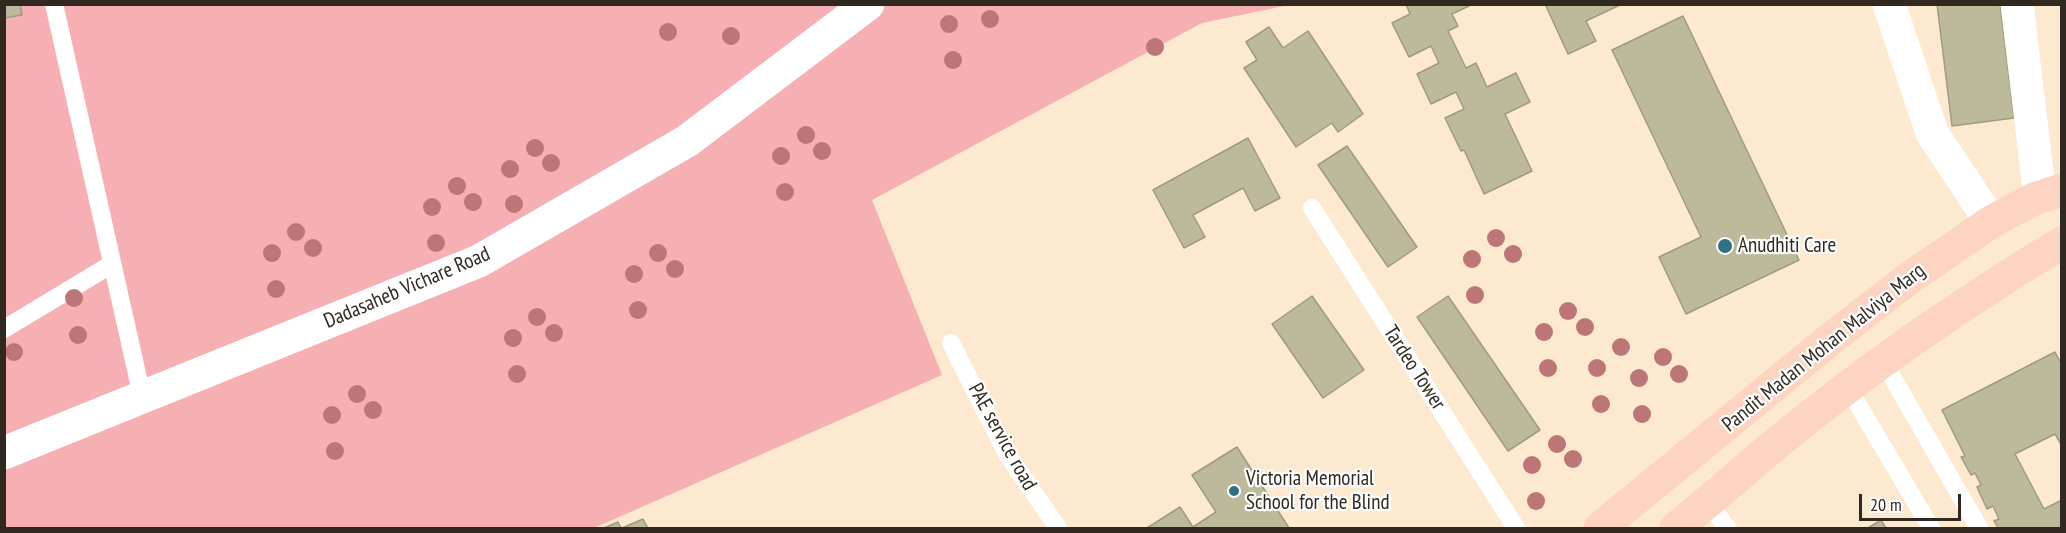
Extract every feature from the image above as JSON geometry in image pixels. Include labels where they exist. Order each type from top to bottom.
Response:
[{"type":"main road","name":"Pandit Madan Mohan Malviya Marg","points":[[1600,528],[1828,341],[1908,279],[1991,222],[2050,194]]},
{"type":"main road","points":[[1676,528],[1882,361],[1989,286],[2061,243]]},
{"type":"street","name":"Dadasaheb Vichare Road","points":[[4,453],[479,261],[687,141],[868,4]]},
{"type":"street","points":[[1889,4],[1932,133],[1991,222]]},
{"type":"street","points":[[2017,4],[2050,194]]},
{"type":"lane","points":[[54,4],[142,396]]},
{"type":"lane","name":"Tardeo Tower","points":[[1312,208],[1516,528]]},
{"type":"lane","points":[[4,329],[112,264]]},
{"type":"lane","name":"PAE service road","points":[[951,343],[1007,454],[1058,528]]},
{"type":"lane","points":[[1882,361],[1978,528]]},
{"type":"lane","points":[[1848,388],[1931,528]]},
{"type":"lane","points":[[1708,502],[1727,528]]},
{"type":"shaded area","points":[[4,5],[1289,5],[1202,23],[872,200],[942,375],[594,528],[5,528]]},
{"type":"building","points":[[4,4],[20,4],[22,15],[4,18]]},
{"type":"building","points":[[1406,4],[1468,4],[1469,6],[1452,14],[1458,26],[1448,31],[1466,68],[1476,63],[1487,87],[1516,73],[1530,102],[1505,114],[1532,171],[1484,194],[1464,150],[1461,151],[1445,118],[1464,109],[1456,92],[1431,104],[1417,74],[1439,63],[1431,46],[1409,57],[1392,23],[1410,14]]},
{"type":"building","points":[[1545,4],[1622,4],[1586,21],[1596,41],[1568,54]]},
{"type":"building","points":[[1937,4],[2000,4],[2014,118],[1952,126]]},
{"type":"building","points":[[1683,16],[1799,260],[1686,314],[1659,257],[1701,237],[1612,50]]},
{"type":"building","points":[[1269,27],[1283,48],[1308,31],[1363,114],[1338,132],[1332,123],[1296,147],[1244,68],[1257,60],[1246,42]]},
{"type":"building","points":[[1248,138],[1280,198],[1255,211],[1243,188],[1193,215],[1205,237],[1184,248],[1153,190]]},
{"type":"building","points":[[1347,146],[1417,247],[1388,267],[1318,165]]},
{"type":"building","points":[[1312,296],[1364,370],[1323,398],[1272,324]]},
{"type":"building","points":[[1448,296],[1540,430],[1508,451],[1417,317]]},
{"type":"building","points":[[2055,352],[2062,365],[2062,446],[2055,434],[2015,454],[2044,509],[2062,500],[2062,528],[1998,528],[1994,521],[1999,519],[1993,506],[1987,509],[1977,487],[1981,485],[1975,473],[1971,475],[1961,457],[1965,456],[1942,410]]},
{"type":"building","name":"Victoria Memorial School for the Blind","points":[[1237,447],[1289,528],[1147,528],[1180,507],[1193,527],[1216,512],[1192,475]]},
{"type":"building","points":[[643,519],[648,528],[622,528]]},
{"type":"building","points":[[1881,520],[1886,528],[1868,528]]},
{"type":"building","points":[[618,522],[621,528],[604,528]]},
{"type":"place","name":"Anudhiti Care","points":[[1725,246]]},
{"type":"place","name":"Victoria Memorial School for the Blind","points":[[1234,491]]}]
